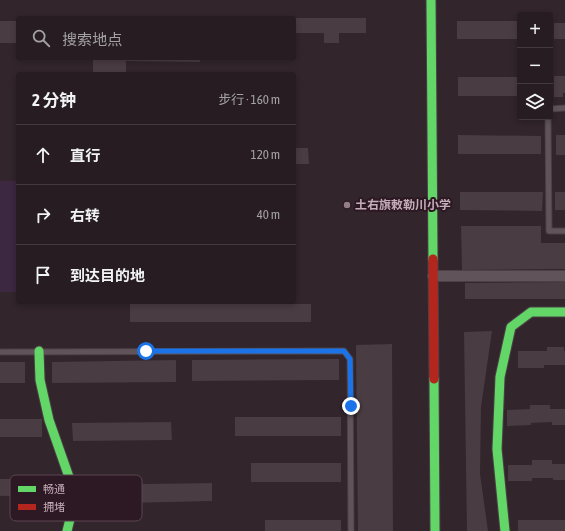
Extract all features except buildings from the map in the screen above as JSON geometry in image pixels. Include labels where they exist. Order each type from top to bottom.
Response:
[{"type":"street","points":[[431,0],[435,531]]},
{"type":"street","points":[[433,276],[565,276]]},
{"type":"street","points":[[505,531],[497,449],[500,378],[511,327],[531,312],[565,312]]},
{"type":"street","points":[[39,351],[40,380],[49,420],[68,475]]},
{"type":"street","points":[[67,531],[70,521]]},
{"type":"lane","points":[[553,109],[565,108]]},
{"type":"lane","points":[[548,120],[549,231],[565,231]]},
{"type":"lane","points":[[0,352],[344,351],[350,359],[351,531]]},
{"type":"shaded area","points":[[0,181],[16,181],[16,292],[0,292]]},
{"type":"traffic: fast","points":[[431,0],[433,259]]},
{"type":"traffic: fast","points":[[505,531],[497,449],[500,377],[511,327],[531,312],[565,312]]},
{"type":"traffic: fast","points":[[39,351],[40,380],[49,420],[68,475]]},
{"type":"traffic: fast","points":[[434,379],[435,531]]},
{"type":"traffic: fast","points":[[67,531],[70,521]]},
{"type":"traffic: jam","points":[[433,259],[434,379]]},
{"type":"place","name":"土右旗敕勒川小学","points":[[347,205]]},
{"type":"route","points":[[146,351],[344,351],[350,359],[351,406]]}]
